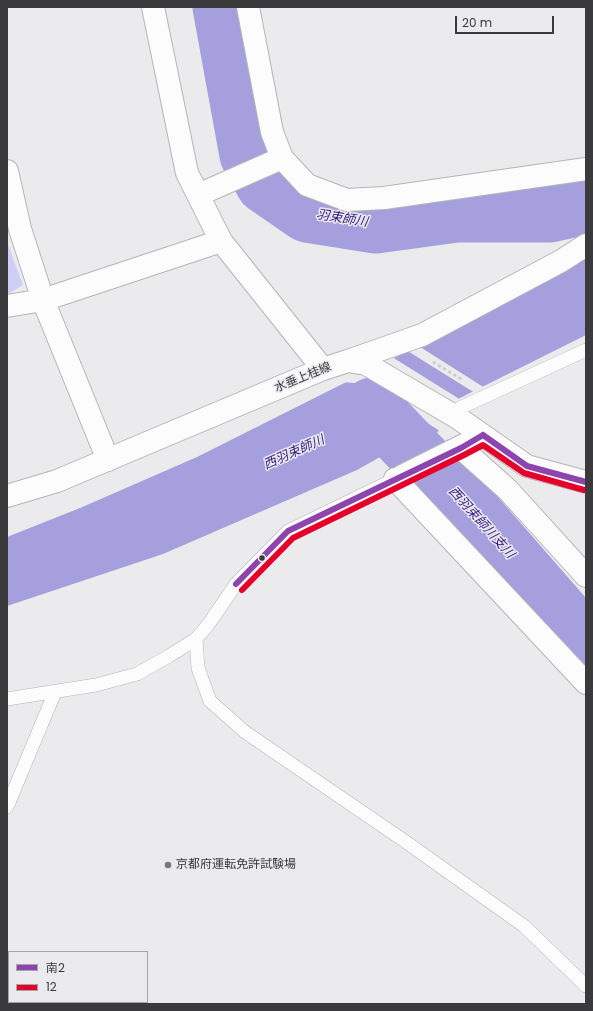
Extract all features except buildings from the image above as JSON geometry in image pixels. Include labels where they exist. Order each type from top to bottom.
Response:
[{"type":"street","points":[[153,7],[187,173],[221,241],[323,369]]},
{"type":"street","points":[[248,7],[272,132],[282,158],[307,184],[347,200],[384,198],[586,170]]},
{"type":"street","points":[[198,195],[282,158]]},
{"type":"street","points":[[7,170],[20,229],[43,300],[108,460]]},
{"type":"street","points":[[7,306],[43,300],[221,241]]},
{"type":"street","name":"水垂上桂線","points":[[7,496],[57,481],[323,369],[357,362],[422,335],[561,261],[586,244]]},
{"type":"street","points":[[357,362],[454,416],[527,466],[586,482]]},
{"type":"street","points":[[483,435],[461,448],[399,478],[586,683]]},
{"type":"street","points":[[461,448],[508,490],[586,576]]},
{"type":"lane","points":[[454,416],[586,350]]},
{"type":"lane","points":[[7,699],[96,685],[137,674],[170,656],[196,639],[208,625],[236,584],[288,531],[399,478]]},
{"type":"lane","points":[[196,639],[198,668],[210,701],[245,732],[406,842],[524,926],[586,986]]},
{"type":"lane","points":[[7,807],[55,692]]},
{"type":"path","points":[[430,360],[468,383]]},
{"type":"shaded area","points":[[7,242],[23,285],[10,293],[7,293]]},
{"type":"water","points":[[586,183],[586,221],[552,225],[545,187]]},
{"type":"water","name":"西羽束師川","points":[[586,258],[586,335],[458,399],[434,438],[404,450],[534,596],[531,604],[441,509],[382,456],[357,470],[163,554],[7,606],[7,537],[80,508],[197,457],[426,342]]},
{"type":"pier","points":[[417,345],[485,388],[475,393],[406,350]]},
{"type":"pier","points":[[392,357],[461,400],[440,431],[365,384],[342,382]]},
{"type":"waterway","name":"羽束師川","points":[[222,7],[249,155],[265,184],[307,213],[376,224],[456,213],[550,213],[586,205]]},
{"type":"waterway","name":"西羽束師川支川","points":[[372,407],[472,512],[586,643]]},
{"type":"transit line","name":"南2","points":[[483,435],[527,466],[586,482]]},
{"type":"transit line","name":"南2","points":[[236,584],[288,531],[461,448],[483,435]]},
{"type":"transit line","name":"12","points":[[242,590],[293,538],[483,445],[524,473],[584,490]]},
{"type":"place","name":"京都府運転免許試験場","points":[[168,865]]}]
